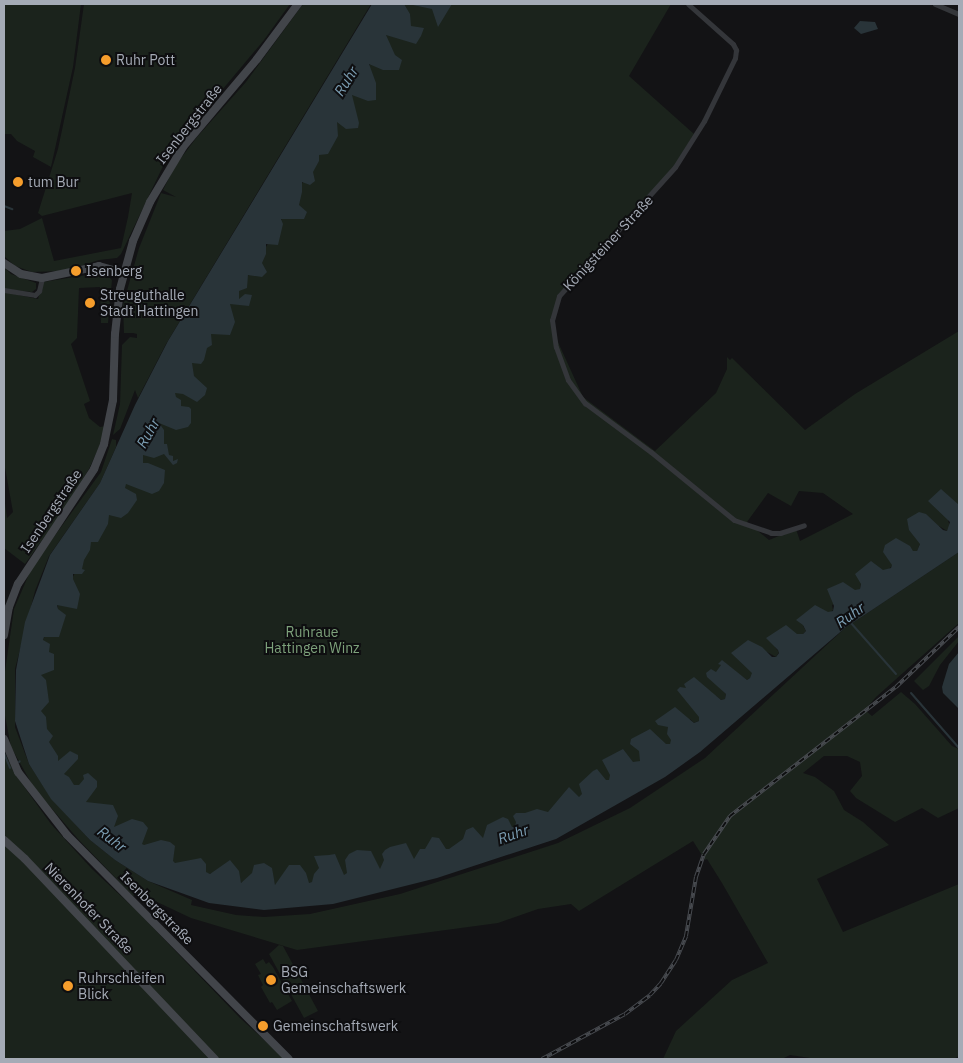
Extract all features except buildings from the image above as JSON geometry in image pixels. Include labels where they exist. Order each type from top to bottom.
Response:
[{"type":"main road","name":"Isenbergstraße","points":[[4,635],[9,607],[18,584],[94,469],[104,444],[113,400],[116,316],[123,272],[133,240],[150,202],[173,162],[277,34],[298,4]]},
{"type":"main road","points":[[4,263],[21,274],[42,278],[99,266],[123,272]]},
{"type":"main road","name":"Isenbergstraße","points":[[4,739],[18,772],[67,835],[289,1059]]},
{"type":"main road","name":"Nierenhofer Straße","points":[[4,840],[215,1059]]},
{"type":"street","name":"Königsteiner Straße","points":[[688,4],[733,44],[736,50],[735,58],[704,121],[675,167],[559,296],[552,320],[556,347],[568,380],[584,403],[658,457],[730,517],[742,524],[771,533],[780,533],[804,525]]},
{"type":"street","points":[[935,4],[959,14]]},
{"type":"street","points":[[4,290],[35,295],[42,278]]},
{"type":"green space","points":[[4,4],[81,4],[73,67],[51,167],[33,157],[35,151],[17,141],[11,134],[4,134]]},
{"type":"green space","points":[[84,4],[290,4],[264,40],[176,145],[165,162],[121,254],[117,258],[99,260],[64,271],[32,272],[15,266],[4,256],[4,231],[20,229],[42,218],[54,261],[121,248],[128,217],[132,193],[42,216],[38,213],[58,149],[75,68]]},
{"type":"green space","points":[[303,4],[371,4],[166,344],[138,398],[135,390],[120,429],[113,435],[120,404],[122,345],[130,337],[137,338],[137,334],[124,333],[123,305],[139,248],[161,193],[176,197],[163,190],[175,166],[197,137],[246,82]]},
{"type":"green space","name":"Ruhraue Hattingen Winz","points":[[404,4],[671,4],[629,76],[694,134],[673,168],[556,303],[552,329],[583,397],[655,451],[716,393],[727,369],[727,357],[730,360],[732,358],[805,430],[855,394],[959,331],[959,511],[948,520],[950,527],[947,531],[939,526],[920,544],[917,551],[913,552],[910,548],[888,570],[883,570],[861,583],[860,589],[832,605],[833,610],[831,612],[803,626],[806,631],[803,634],[797,634],[775,647],[779,652],[776,657],[767,652],[750,678],[747,680],[740,675],[722,690],[726,694],[725,699],[721,700],[716,696],[699,717],[699,721],[694,723],[690,719],[670,744],[666,744],[558,814],[407,870],[309,883],[275,885],[274,881],[247,879],[241,883],[239,878],[210,874],[175,863],[144,850],[95,815],[54,764],[39,707],[43,640],[58,607],[57,605],[100,524],[186,371],[262,254]],"holes":[[[799,491],[823,493],[853,514],[800,541],[796,529],[769,540],[747,522],[768,493],[791,506]]]},
{"type":"green space","points":[[4,267],[11,274],[36,283],[36,289],[32,292],[4,289]]},
{"type":"green space","points":[[93,274],[109,277],[112,280],[108,323],[101,323],[100,287],[79,288],[77,338],[71,344],[90,401],[84,404],[89,418],[100,427],[106,426],[89,469],[60,515],[25,564],[4,548],[5,503],[7,518],[13,512],[4,462],[4,292],[38,299],[43,282]]},
{"type":"green space","points":[[112,439],[116,440],[116,447],[100,483],[49,556],[35,591],[15,669],[15,727],[29,764],[51,798],[90,840],[115,860],[148,881],[192,900],[191,905],[236,915],[264,917],[310,914],[400,894],[558,843],[630,808],[705,758],[845,628],[959,552],[959,623],[876,697],[865,710],[872,716],[901,692],[915,704],[952,746],[959,749],[959,808],[938,818],[922,808],[895,822],[856,798],[850,791],[862,776],[860,762],[847,756],[824,756],[803,773],[815,777],[834,791],[844,810],[863,822],[889,845],[817,879],[843,932],[959,884],[959,1056],[954,1059],[817,1059],[790,1055],[782,1059],[663,1059],[676,1031],[732,980],[768,963],[722,883],[693,841],[579,911],[571,904],[538,909],[498,923],[297,950],[191,918],[138,893],[133,896],[78,839],[34,788],[11,747],[5,716],[4,678],[14,609],[32,567],[101,472]]},
{"type":"green space","points":[[959,636],[959,641],[940,665],[929,686],[923,690],[914,681]]},
{"type":"green space","points":[[4,751],[15,774],[51,824],[92,869],[136,910],[240,1018],[285,1059],[4,1059]]},
{"type":"green space","points":[[279,945],[283,946],[318,1011],[304,1018],[269,954]]},
{"type":"green space","name":"BSG Gemeinschaftswerk","points":[[263,959],[266,964],[269,962],[273,967],[292,1001],[277,1010],[272,1002],[270,1003],[261,987],[263,985],[258,975],[261,974],[255,964]]},
{"type":"water","name":"Ruhr","points":[[372,4],[404,4],[410,14],[411,26],[424,28],[421,36],[416,44],[386,35],[395,55],[402,60],[399,70],[383,70],[369,64],[376,83],[376,100],[368,101],[352,95],[359,123],[358,128],[346,129],[337,122],[338,136],[328,154],[319,155],[319,161],[313,172],[315,181],[310,185],[302,182],[299,205],[307,212],[304,219],[281,219],[283,224],[278,245],[266,244],[266,254],[262,263],[267,272],[262,277],[248,275],[247,288],[239,291],[239,299],[245,294],[252,295],[249,306],[230,304],[235,322],[230,335],[211,334],[212,345],[207,348],[204,360],[201,364],[192,363],[194,376],[207,388],[205,395],[197,402],[183,394],[175,393],[176,397],[181,400],[181,406],[191,409],[191,423],[188,427],[176,430],[159,423],[164,430],[164,444],[167,444],[169,455],[173,456],[173,461],[178,459],[177,463],[173,465],[164,454],[154,458],[143,455],[143,463],[148,463],[165,470],[164,483],[159,491],[152,494],[126,484],[125,488],[136,494],[137,500],[128,513],[121,518],[109,515],[108,524],[98,542],[91,542],[90,550],[84,560],[82,569],[85,570],[82,574],[73,574],[73,579],[80,594],[77,609],[57,605],[58,609],[66,615],[59,637],[44,637],[43,640],[50,644],[49,652],[54,654],[54,670],[41,675],[46,680],[49,702],[41,711],[46,717],[47,729],[53,736],[49,742],[58,756],[58,761],[70,751],[78,755],[78,759],[64,774],[69,777],[74,785],[79,785],[84,779],[83,775],[88,773],[97,781],[97,787],[86,802],[113,805],[118,816],[114,827],[132,819],[143,822],[148,828],[142,844],[161,840],[170,842],[175,846],[173,861],[175,863],[201,858],[206,864],[206,872],[210,874],[230,860],[239,871],[241,883],[252,873],[254,865],[264,863],[272,868],[275,885],[289,865],[300,865],[306,873],[309,883],[312,882],[314,874],[319,868],[314,856],[335,854],[344,875],[347,873],[345,860],[349,854],[357,850],[371,851],[380,869],[384,860],[382,854],[390,847],[406,843],[414,859],[420,849],[425,849],[432,837],[439,838],[446,849],[449,849],[463,839],[466,830],[473,827],[483,838],[487,825],[503,817],[508,819],[512,827],[515,827],[516,822],[513,816],[516,813],[525,813],[537,809],[548,812],[569,787],[579,797],[582,794],[579,784],[593,771],[597,769],[606,780],[609,780],[610,775],[602,760],[623,749],[633,762],[640,761],[639,751],[630,744],[631,739],[650,729],[666,744],[670,744],[671,740],[667,734],[668,727],[658,725],[655,721],[675,707],[694,723],[699,721],[699,717],[677,690],[680,687],[686,688],[684,684],[694,677],[721,700],[725,699],[726,694],[707,677],[706,673],[711,669],[716,672],[721,665],[718,664],[722,660],[747,680],[752,673],[731,653],[748,640],[762,647],[772,657],[776,657],[779,653],[778,650],[766,638],[786,625],[797,634],[803,634],[806,631],[803,625],[796,620],[815,605],[828,612],[833,611],[834,606],[827,589],[843,582],[855,590],[860,589],[861,584],[855,574],[871,561],[883,570],[891,568],[892,565],[883,552],[885,545],[896,538],[910,546],[913,551],[917,551],[920,544],[909,530],[907,519],[919,512],[926,514],[943,530],[947,531],[950,522],[928,501],[941,489],[959,505],[959,552],[845,628],[700,752],[665,777],[556,839],[437,878],[333,904],[264,910],[209,903],[148,881],[115,860],[90,840],[51,799],[29,764],[15,721],[16,670],[25,622],[50,555],[100,483],[135,405],[168,341]]},
{"type":"water","points":[[408,4],[452,4],[438,27],[432,9]]},
{"type":"water","points":[[860,21],[875,22],[878,29],[861,34],[854,28]]},
{"type":"water","points":[[959,652],[959,709],[943,693],[942,687],[949,664]]},
{"type":"waterway","points":[[4,206],[12,209]]},
{"type":"waterway","name":"Ruhr","points":[[851,623],[896,674]]},
{"type":"waterway","points":[[911,693],[959,748]]},
{"type":"waterway","points":[[4,753],[10,768]]},
{"type":"railway","points":[[542,1059],[625,1014],[650,995],[661,983],[676,960],[686,936],[696,877],[704,854],[730,816],[896,687],[959,627]]},
{"type":"place","name":"Ruhr Pott","points":[[106,60]]},
{"type":"place","name":"tum Bur","points":[[18,182]]},
{"type":"place","name":"Isenberg","points":[[76,271]]},
{"type":"place","name":"Streuguthalle Stadt Hattingen","points":[[90,303]]},
{"type":"place","name":"BSG Gemeinschaftswerk","points":[[271,980]]},
{"type":"place","name":"Ruhrschleifen Blick","points":[[68,986]]},
{"type":"place","name":"Gemeinschaftswerk","points":[[263,1026]]}]
